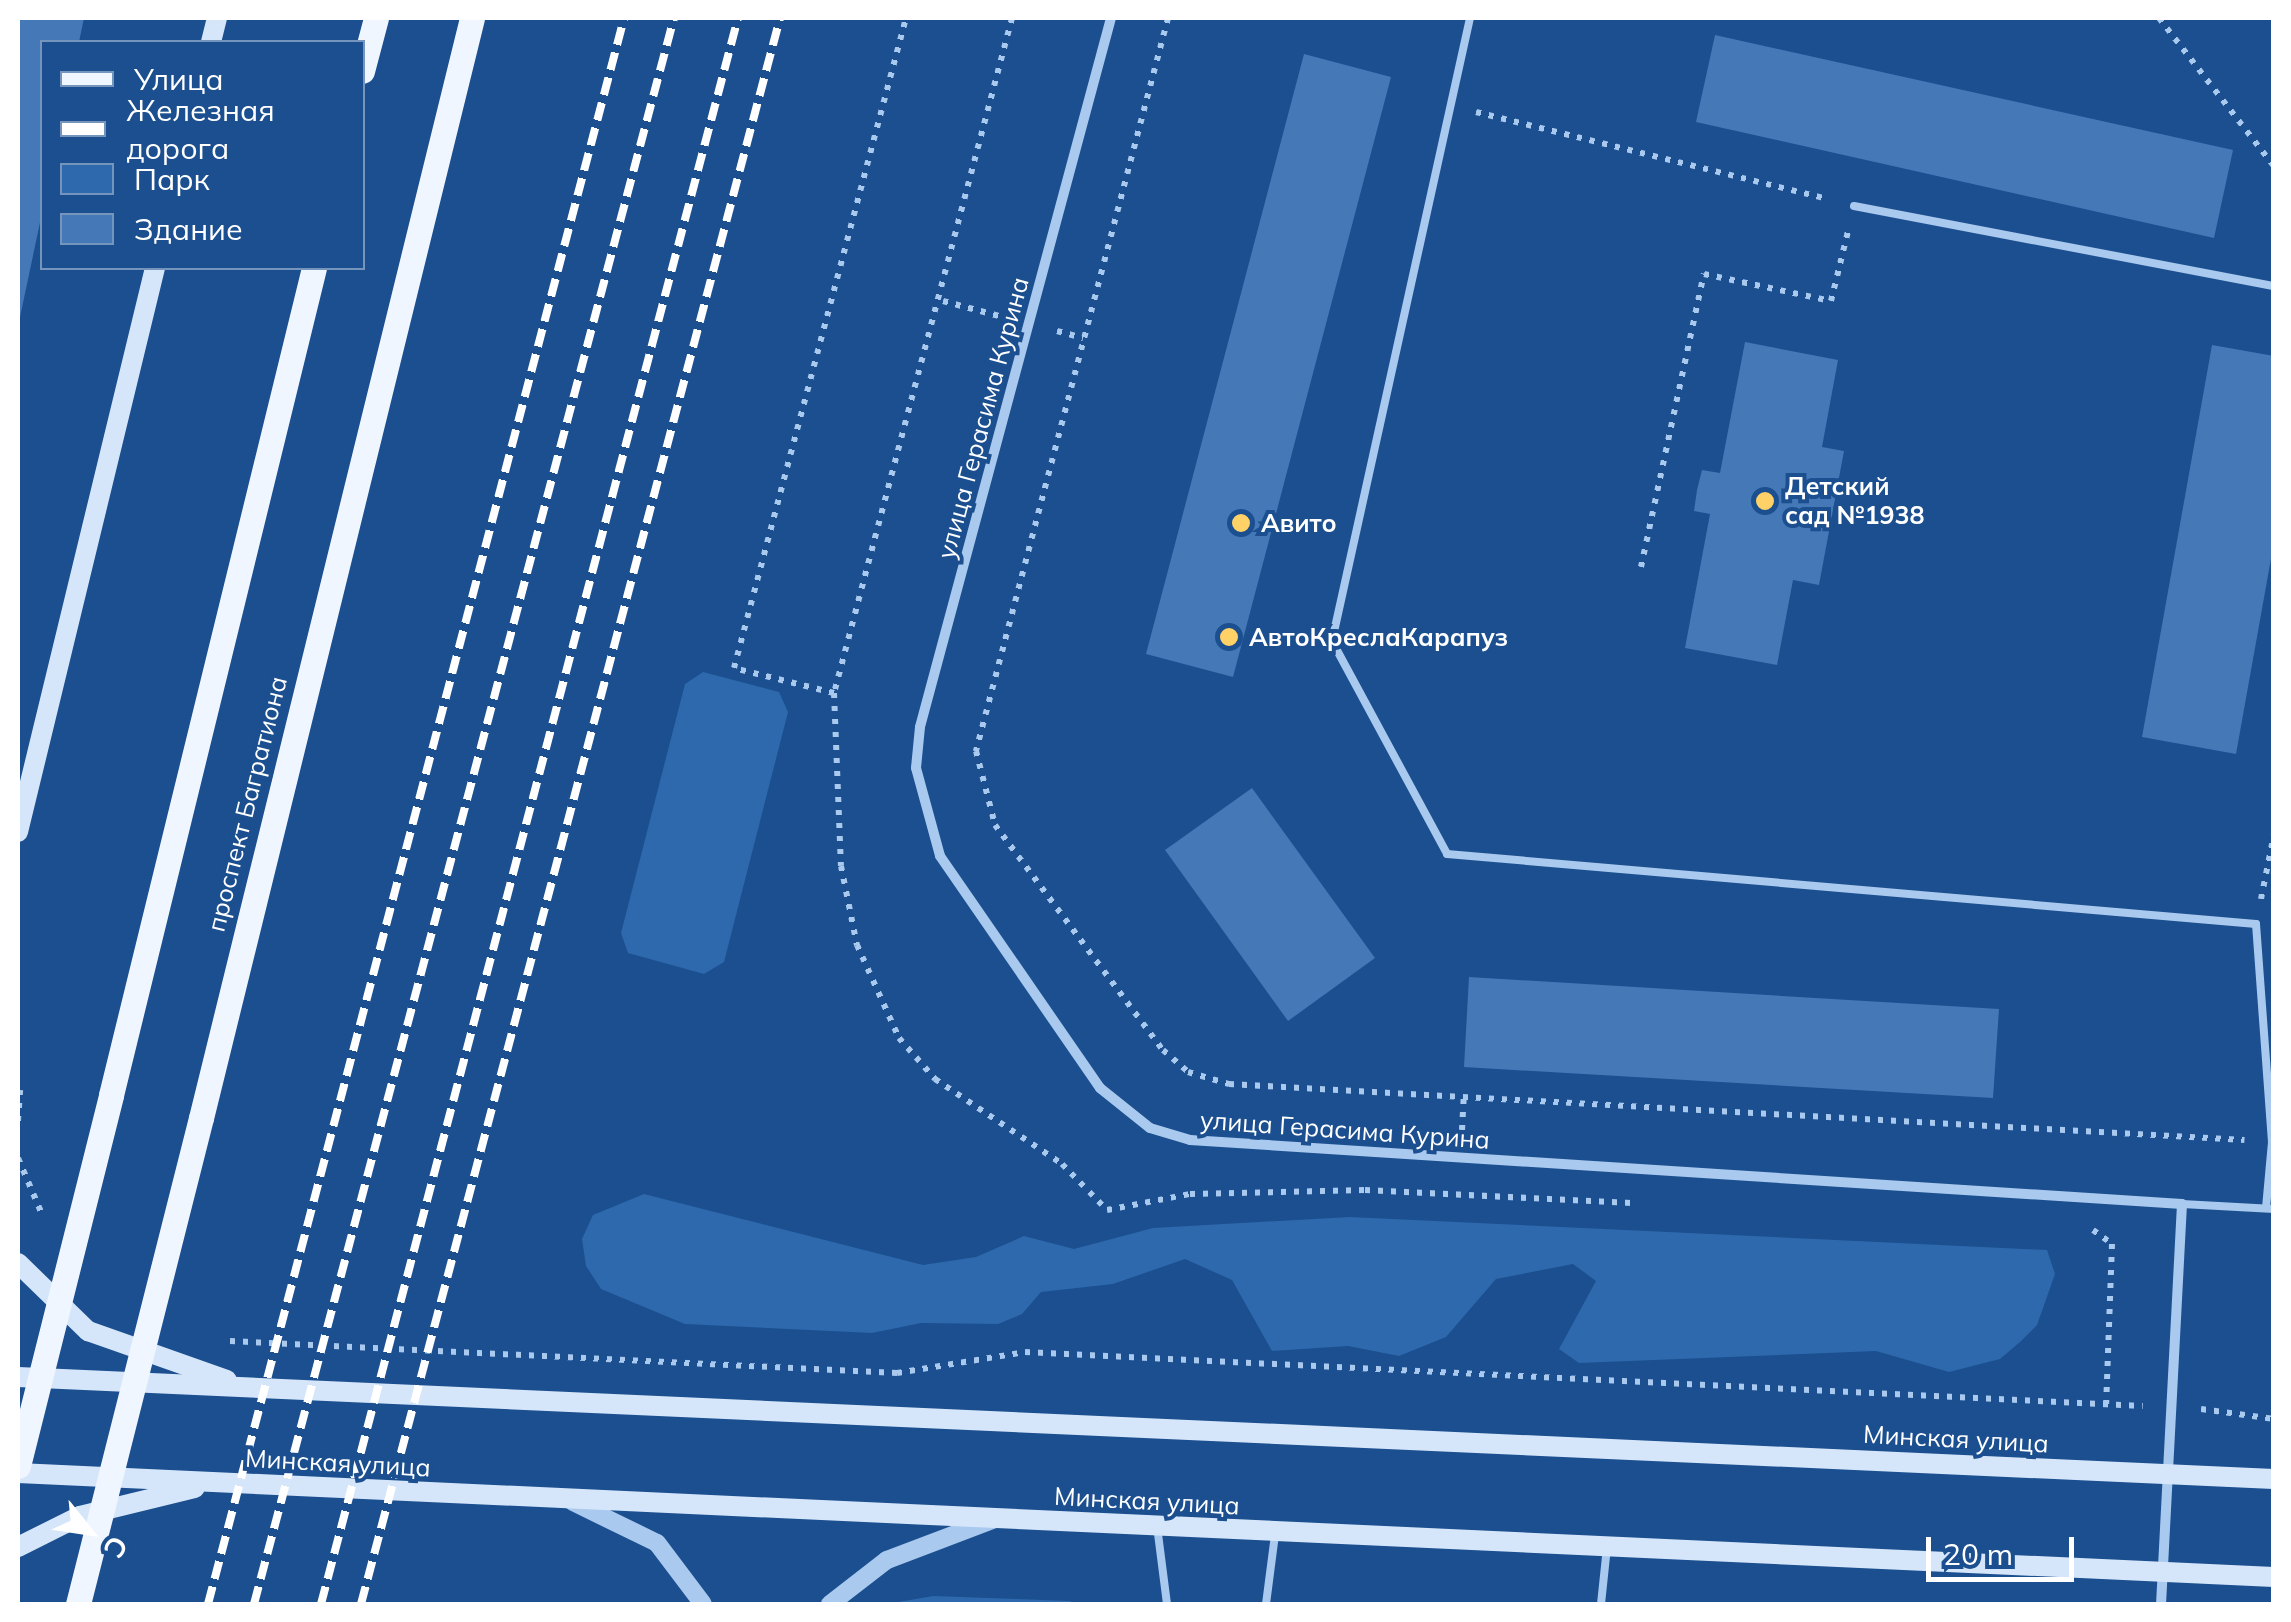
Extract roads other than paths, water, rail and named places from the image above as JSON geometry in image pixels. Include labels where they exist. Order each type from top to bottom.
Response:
[{"type":"main road","points":[[365,60],[376,18]]},
{"type":"main road","name":"проспект Багратиона","points":[[78,1604],[472,18]]},
{"type":"main road","points":[[18,832],[156,270]]},
{"type":"main road","points":[[18,1469],[314,270]]},
{"type":"main road","points":[[18,1263],[88,1331],[248,1387]]},
{"type":"main road","name":"Минская улица","points":[[18,1377],[2274,1479]]},
{"type":"main road","name":"Минская улица","points":[[18,1469],[217,1483],[2274,1578]]},
{"type":"main road","points":[[18,1547],[80,1516],[217,1483]]},
{"type":"street","name":"улица Герасима Курина","points":[[1111,18],[916,768],[940,856],[1100,1088],[1150,1128],[1190,1140],[2182,1204]]},
{"type":"street","points":[[2161,1604],[2182,1204]]},
{"type":"street","points":[[563,1499],[616,1516],[657,1542],[703,1604]]},
{"type":"street","points":[[830,1604],[887,1560],[996,1519]]},
{"type":"lane","points":[[1470,18],[1332,641],[1448,854],[2256,924],[2272,1142],[2270,1208],[2182,1204]]},
{"type":"lane","points":[[1854,206],[2274,286]]},
{"type":"lane","points":[[1157,1526],[1167,1604]]},
{"type":"lane","points":[[1266,1604],[1276,1532]]},
{"type":"lane","points":[[1601,1604],[1607,1547]]},
{"type":"railway","points":[[208,1604],[624,18]]},
{"type":"railway","points":[[254,1604],[674,18]]},
{"type":"railway","points":[[321,1604],[738,18]]},
{"type":"railway","points":[[361,1604],[780,18]]},
{"type":"place","name":"Детский сад №1938","points":[[1765,501]]},
{"type":"place","name":"Авито","points":[[1241,523]]},
{"type":"place","name":"АвтоКреслаКарапуз","points":[[1229,637]]}]
